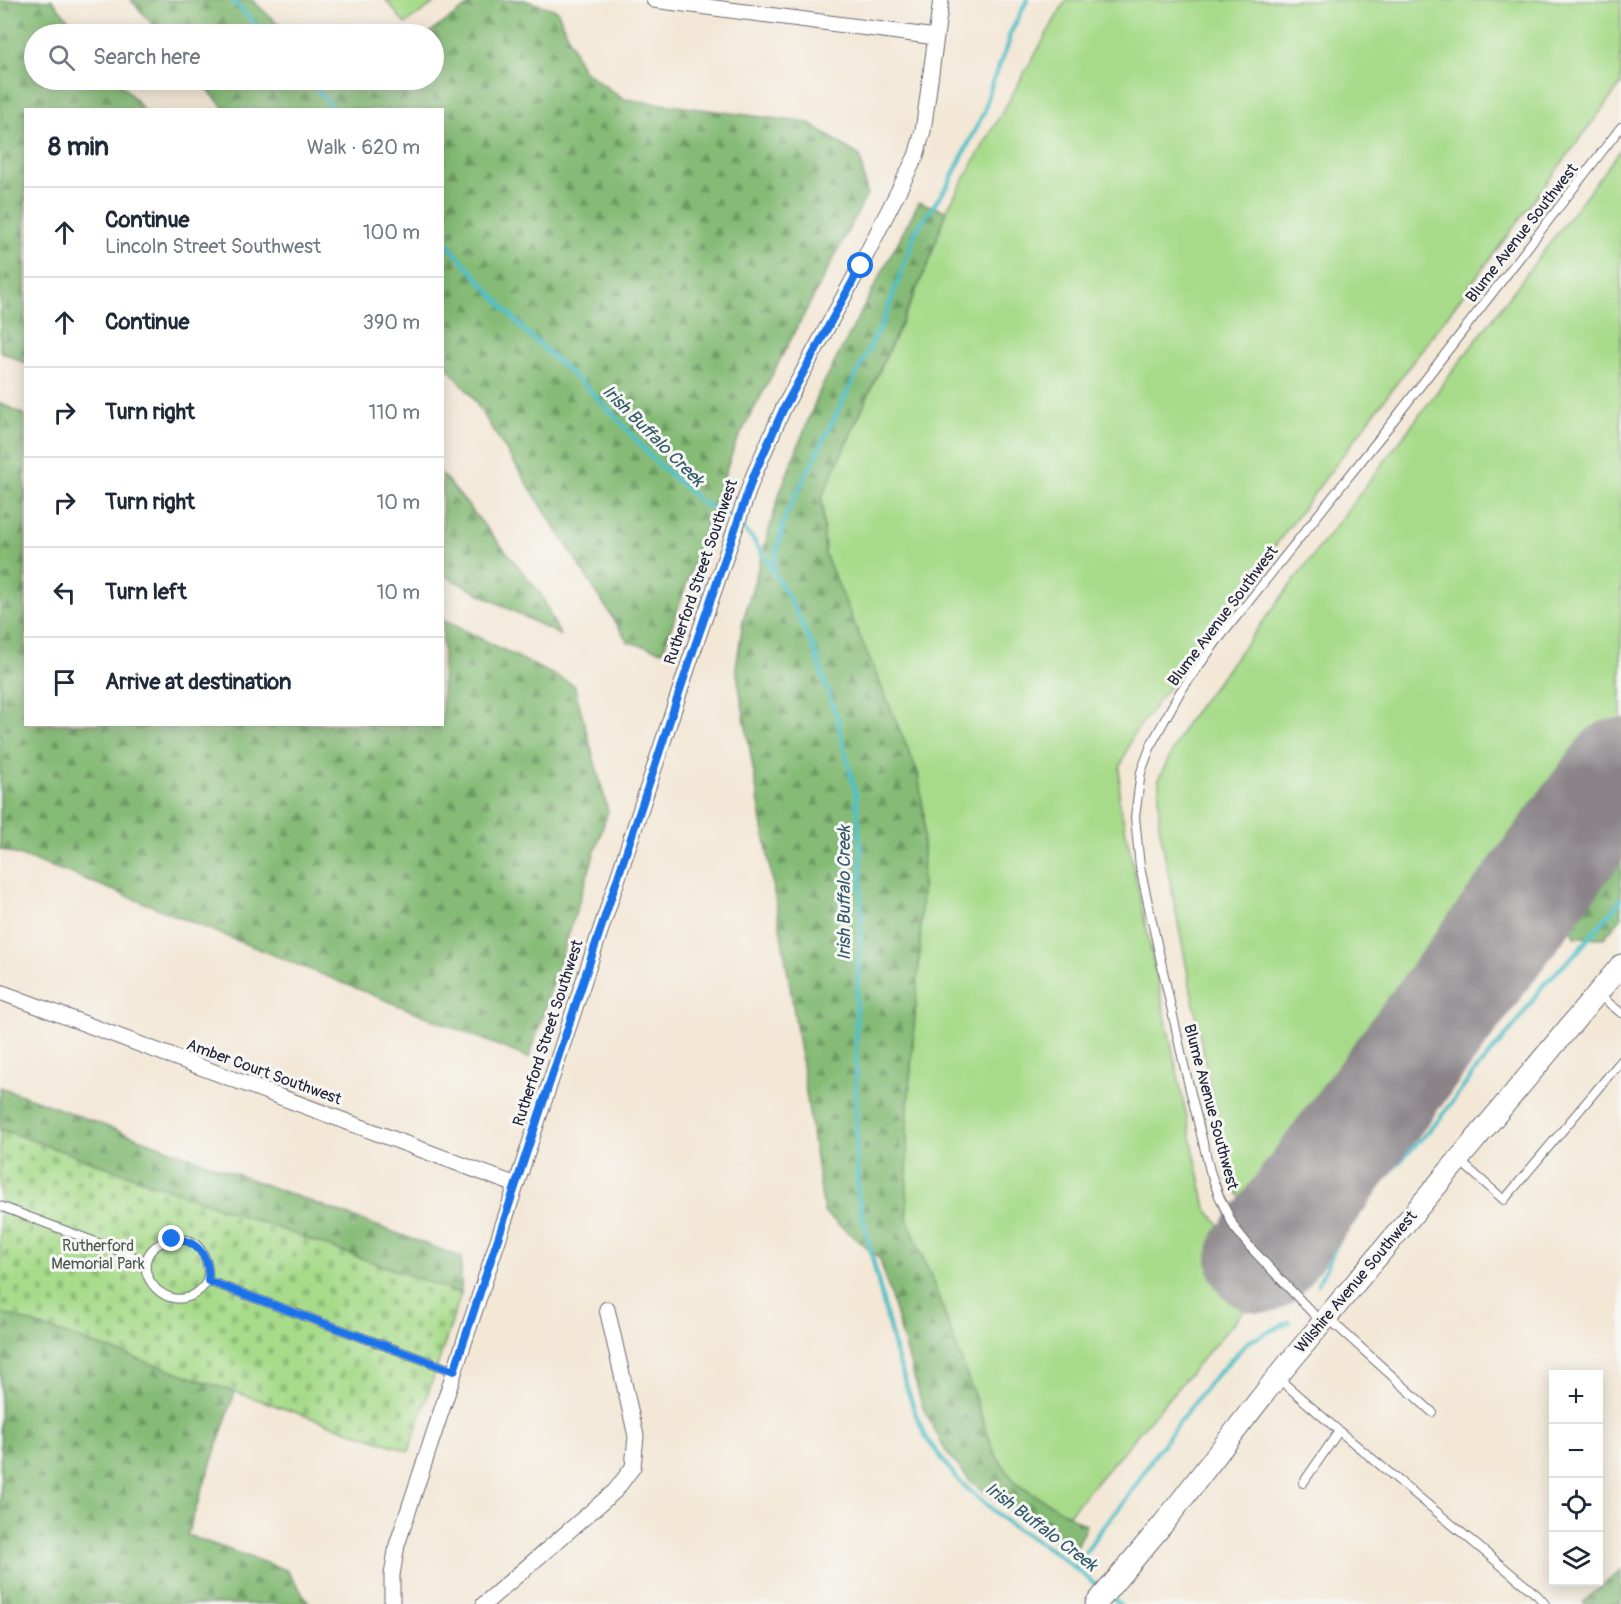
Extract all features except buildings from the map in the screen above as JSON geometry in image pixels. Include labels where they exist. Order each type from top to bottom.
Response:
[{"type":"street","points":[[654,0],[936,37]]},
{"type":"street","name":"Rutherford Street Southwest","points":[[392,1604],[392,1575],[397,1545],[753,477],[783,410],[861,266],[916,156],[923,131],[941,0]]},
{"type":"street","name":"Wilshire Avenue Southwest","points":[[1096,1604],[1146,1544],[1276,1377],[1621,965]]},
{"type":"street","name":"Amber Court Southwest","points":[[0,992],[516,1185]]},
{"type":"street","points":[[484,1604],[615,1491],[633,1467],[636,1436],[607,1309]]},
{"type":"lane","name":"Blume Avenue Southwest","points":[[1432,1412],[1325,1320],[1250,1247],[1234,1227],[1219,1196],[1210,1171],[1183,1061],[1140,867],[1136,817],[1141,772],[1152,743],[1180,692],[1217,641],[1390,425],[1621,127]]},
{"type":"lane","points":[[1597,993],[1621,1013]]},
{"type":"lane","points":[[1458,1160],[1504,1200],[1621,1061]]},
{"type":"lane","points":[[0,1206],[146,1261]]},
{"type":"lane","points":[[172,1239],[190,1241],[204,1257],[209,1274],[208,1281],[194,1295],[174,1298],[165,1296],[156,1291],[151,1283],[146,1273],[146,1261],[150,1252],[163,1241],[172,1239]]},
{"type":"lane","points":[[208,1281],[454,1371]]},
{"type":"lane","points":[[1276,1377],[1537,1594],[1545,1604]]},
{"type":"lane","points":[[1303,1483],[1339,1431]]},
{"type":"green space","points":[[0,0],[52,0],[72,24],[24,24],[24,90],[127,90],[142,108],[24,108],[24,363],[0,351]]},
{"type":"green space","points":[[131,0],[252,0],[278,24],[152,24]]},
{"type":"green space","points":[[386,0],[438,0],[405,24]]},
{"type":"green space","points":[[476,0],[524,0],[557,10],[582,69],[623,99],[808,123],[860,156],[867,195],[735,445],[663,651],[628,642],[471,395],[444,363],[444,108],[224,108],[208,90],[444,90],[444,24],[442,24]]},
{"type":"green space","points":[[1066,0],[1621,0],[1621,84],[1133,735],[1120,768],[1119,800],[1206,1208],[1266,1285],[1068,1515],[1016,1484],[995,1454],[936,1290],[907,1218],[907,1120],[920,949],[924,817],[918,773],[825,555],[822,497],[929,262],[946,211]]},
{"type":"green space","points":[[1621,149],[1621,722],[1259,1223],[1228,1180],[1159,825],[1159,778],[1187,722]]},
{"type":"green space","points":[[919,202],[946,211],[929,262],[822,497],[825,554],[918,773],[924,817],[920,949],[907,1120],[907,1218],[936,1290],[995,1454],[1016,1484],[1086,1525],[1074,1554],[971,1482],[947,1453],[923,1408],[880,1259],[824,1212],[791,992],[736,668],[743,621],[780,492],[820,390]]},
{"type":"green space","points":[[0,403],[24,415],[24,726],[444,726],[444,620],[574,685],[608,811],[529,1058],[70,873],[0,849]]},
{"type":"green space","points":[[444,476],[540,593],[560,635],[444,576]]},
{"type":"green space","points":[[1621,823],[1621,918],[1604,938],[1575,937],[1569,917],[1569,891]]},
{"type":"green space","points":[[0,1087],[461,1257],[461,1294],[0,1129]]},
{"type":"green space","name":"Rutherford Memorial Park","points":[[0,1129],[461,1294],[409,1451],[0,1312]]},
{"type":"green space","points":[[0,1312],[235,1392],[187,1535],[286,1570],[310,1604],[1,1604]]},
{"type":"green space","points":[[1621,1570],[1621,1604],[1584,1604],[1584,1601]]},
{"type":"waterway","name":"Irish Buffalo Creek","points":[[232,0],[255,24]]},
{"type":"waterway","points":[[772,571],[785,517],[885,317],[917,229],[948,185],[984,112],[992,83],[1009,42],[1009,36],[1027,0]]},
{"type":"waterway","name":"Irish Buffalo Creek","points":[[318,90],[333,108]]},
{"type":"waterway","name":"Irish Buffalo Creek","points":[[444,240],[523,329],[578,379],[619,420],[652,458],[702,503],[734,520]]},
{"type":"waterway","name":"Irish Buffalo Creek","points":[[740,526],[753,539],[788,596],[814,649],[839,719],[838,723],[856,795],[861,854],[861,930],[856,1005],[858,1198],[895,1351],[916,1415],[927,1439],[958,1480],[1009,1524],[1056,1553],[1100,1588]]},
{"type":"waterway","points":[[1318,1284],[1345,1228],[1376,1187],[1437,1122],[1477,1069],[1515,1025],[1544,984],[1577,952],[1621,900]]},
{"type":"waterway","points":[[1075,1569],[1097,1535],[1130,1494],[1156,1453],[1209,1383],[1248,1342],[1289,1322]]},
{"type":"waterway","name":"Irish Buffalo Creek","points":[[1109,1595],[1120,1604]]},
{"type":"runway","points":[[1261,1259],[1621,772]]},
{"type":"route","points":[[172,1239],[190,1241],[200,1250],[209,1274],[208,1281],[454,1371],[753,477],[783,410],[861,266]]}]
